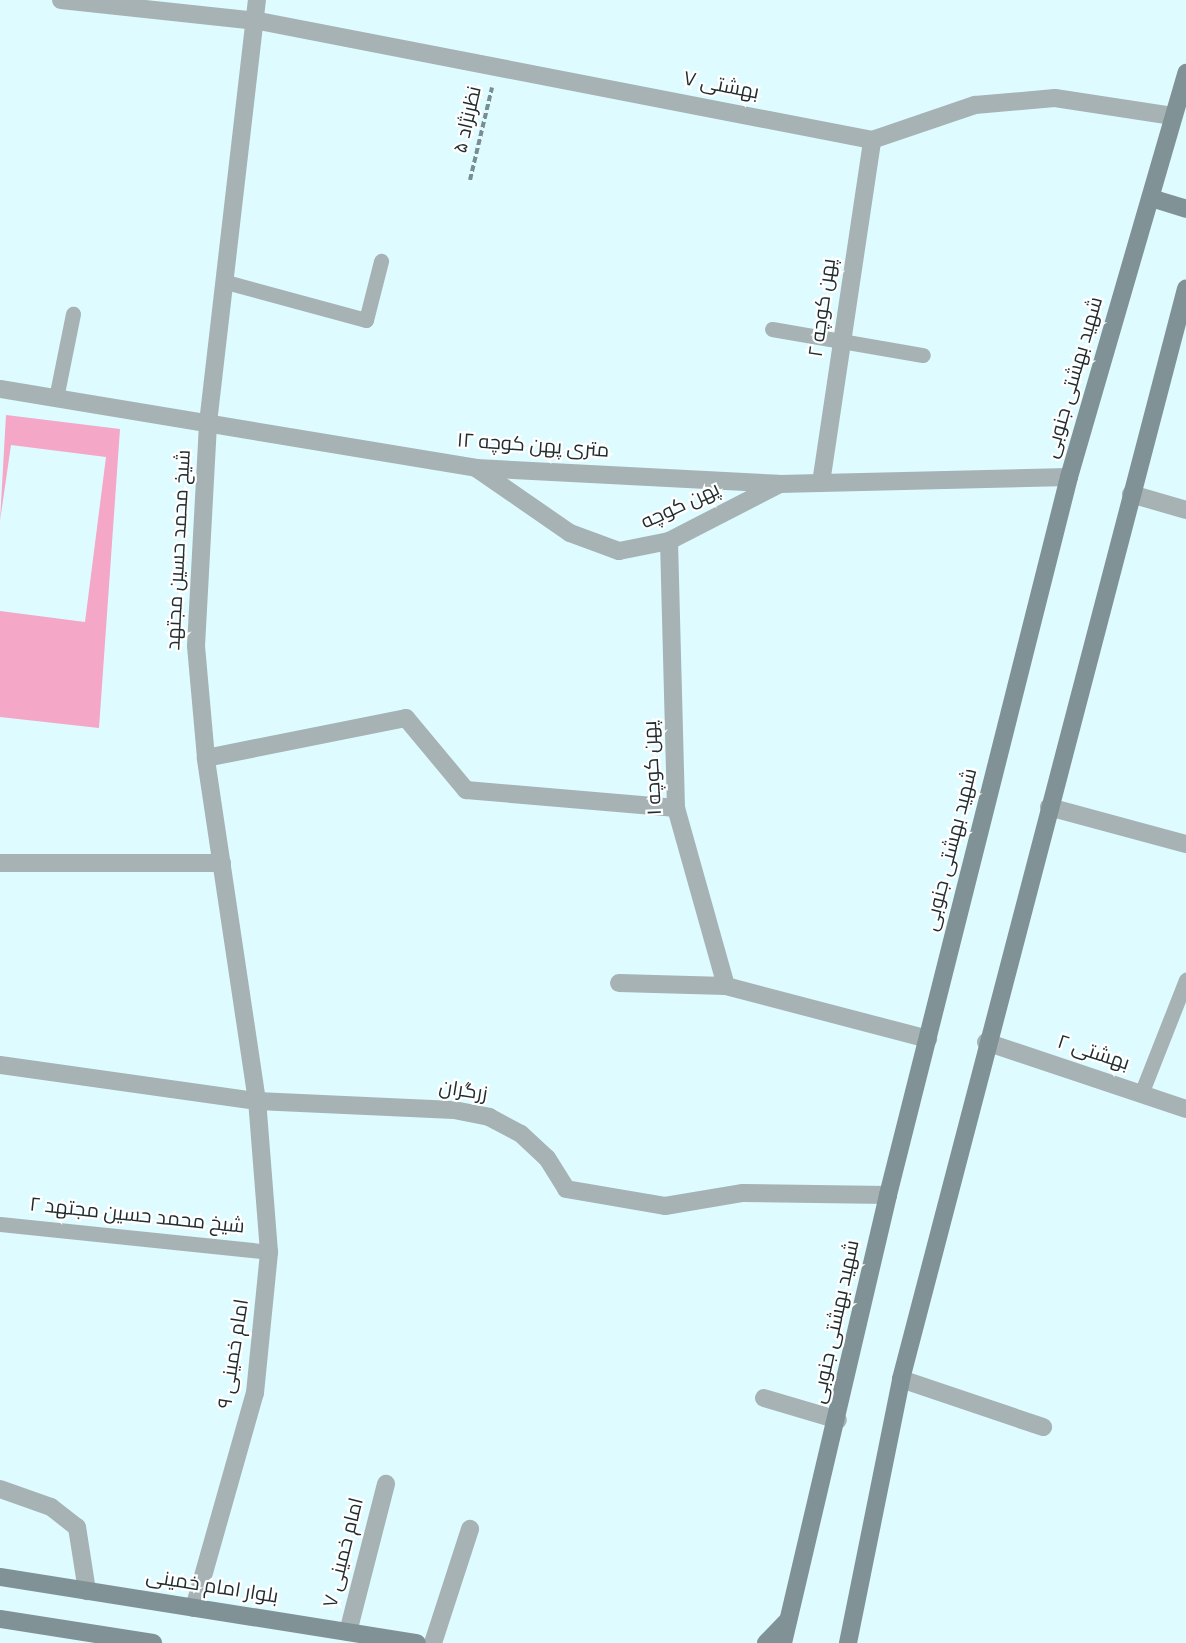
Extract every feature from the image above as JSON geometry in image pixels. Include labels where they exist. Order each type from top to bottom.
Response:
[{"type":"street","name":"بهشتی ۷","points":[[61,0],[259,21],[872,140],[975,105],[1055,98],[1173,116]]},
{"type":"street","name":"شیخ محمد حسین مجتهد","points":[[257,0],[259,21],[208,423],[196,646],[206,758],[257,1101]]},
{"type":"street","name":"شهید بهشتی جنوبی","points":[[783,1643],[838,1420],[888,1195],[1069,477],[1186,73]]},
{"type":"street","name":"پهن کوچه ۲","points":[[821,483],[872,140]]},
{"type":"street","points":[[1151,198],[1186,209]]},
{"type":"street","points":[[848,1642],[901,1380],[986,1042],[1186,289]]},
{"type":"street","name":"۱۲ متری پهن کوچه","points":[[0,389],[476,468],[779,484],[1069,477]]},
{"type":"street","name":"پهن کوچه","points":[[476,468],[594,546],[645,549],[669,541],[779,484]]},
{"type":"street","points":[[1131,494],[1186,510]]},
{"type":"street","name":"پهن کوچه ۱","points":[[669,541],[676,807],[726,986]]},
{"type":"street","points":[[206,758],[406,718],[466,790],[676,807]]},
{"type":"street","points":[[1048,807],[1186,844]]},
{"type":"street","points":[[0,863],[222,863]]},
{"type":"street","points":[[619,983],[726,986],[928,1038]]},
{"type":"street","name":"بهشتی ۲","points":[[986,1042],[1186,1109]]},
{"type":"street","name":"زرگران","points":[[0,1065],[257,1101],[454,1110],[489,1117],[530,1142],[566,1189],[665,1206],[743,1193],[888,1195]]},
{"type":"street","name":"امام خمینی ۹","points":[[194,1608],[255,1394],[269,1252],[257,1101]]},
{"type":"street","points":[[901,1380],[1043,1427]]},
{"type":"street","points":[[764,1398],[838,1420]]},
{"type":"street","name":"امام خمینی ۷","points":[[348,1632],[386,1484]]},
{"type":"street","points":[[0,1489],[51,1507],[77,1527],[87,1591]]},
{"type":"street","points":[[433,1643],[470,1529]]},
{"type":"street","name":"بلوار امام خمینی","points":[[0,1577],[417,1643]]},
{"type":"street","points":[[0,1618],[153,1643]]},
{"type":"street","points":[[766,1643],[789,1618]]},
{"type":"lane","points":[[226,282],[366,320],[381,261]]},
{"type":"lane","points":[[56,398],[73,314]]},
{"type":"lane","points":[[772,329],[842,343],[923,355]]},
{"type":"lane","points":[[1141,1094],[1186,980]]},
{"type":"lane","name":"شیخ محمد حسین مجتهد ۲","points":[[0,1224],[269,1252]]},
{"type":"path","name":"نظرنژاد ۵","points":[[470,180],[497,67]]},
{"type":"building","points":[[6,415],[120,429],[99,728],[0,717],[0,611],[85,622],[106,457],[11,445],[0,521]]}]
